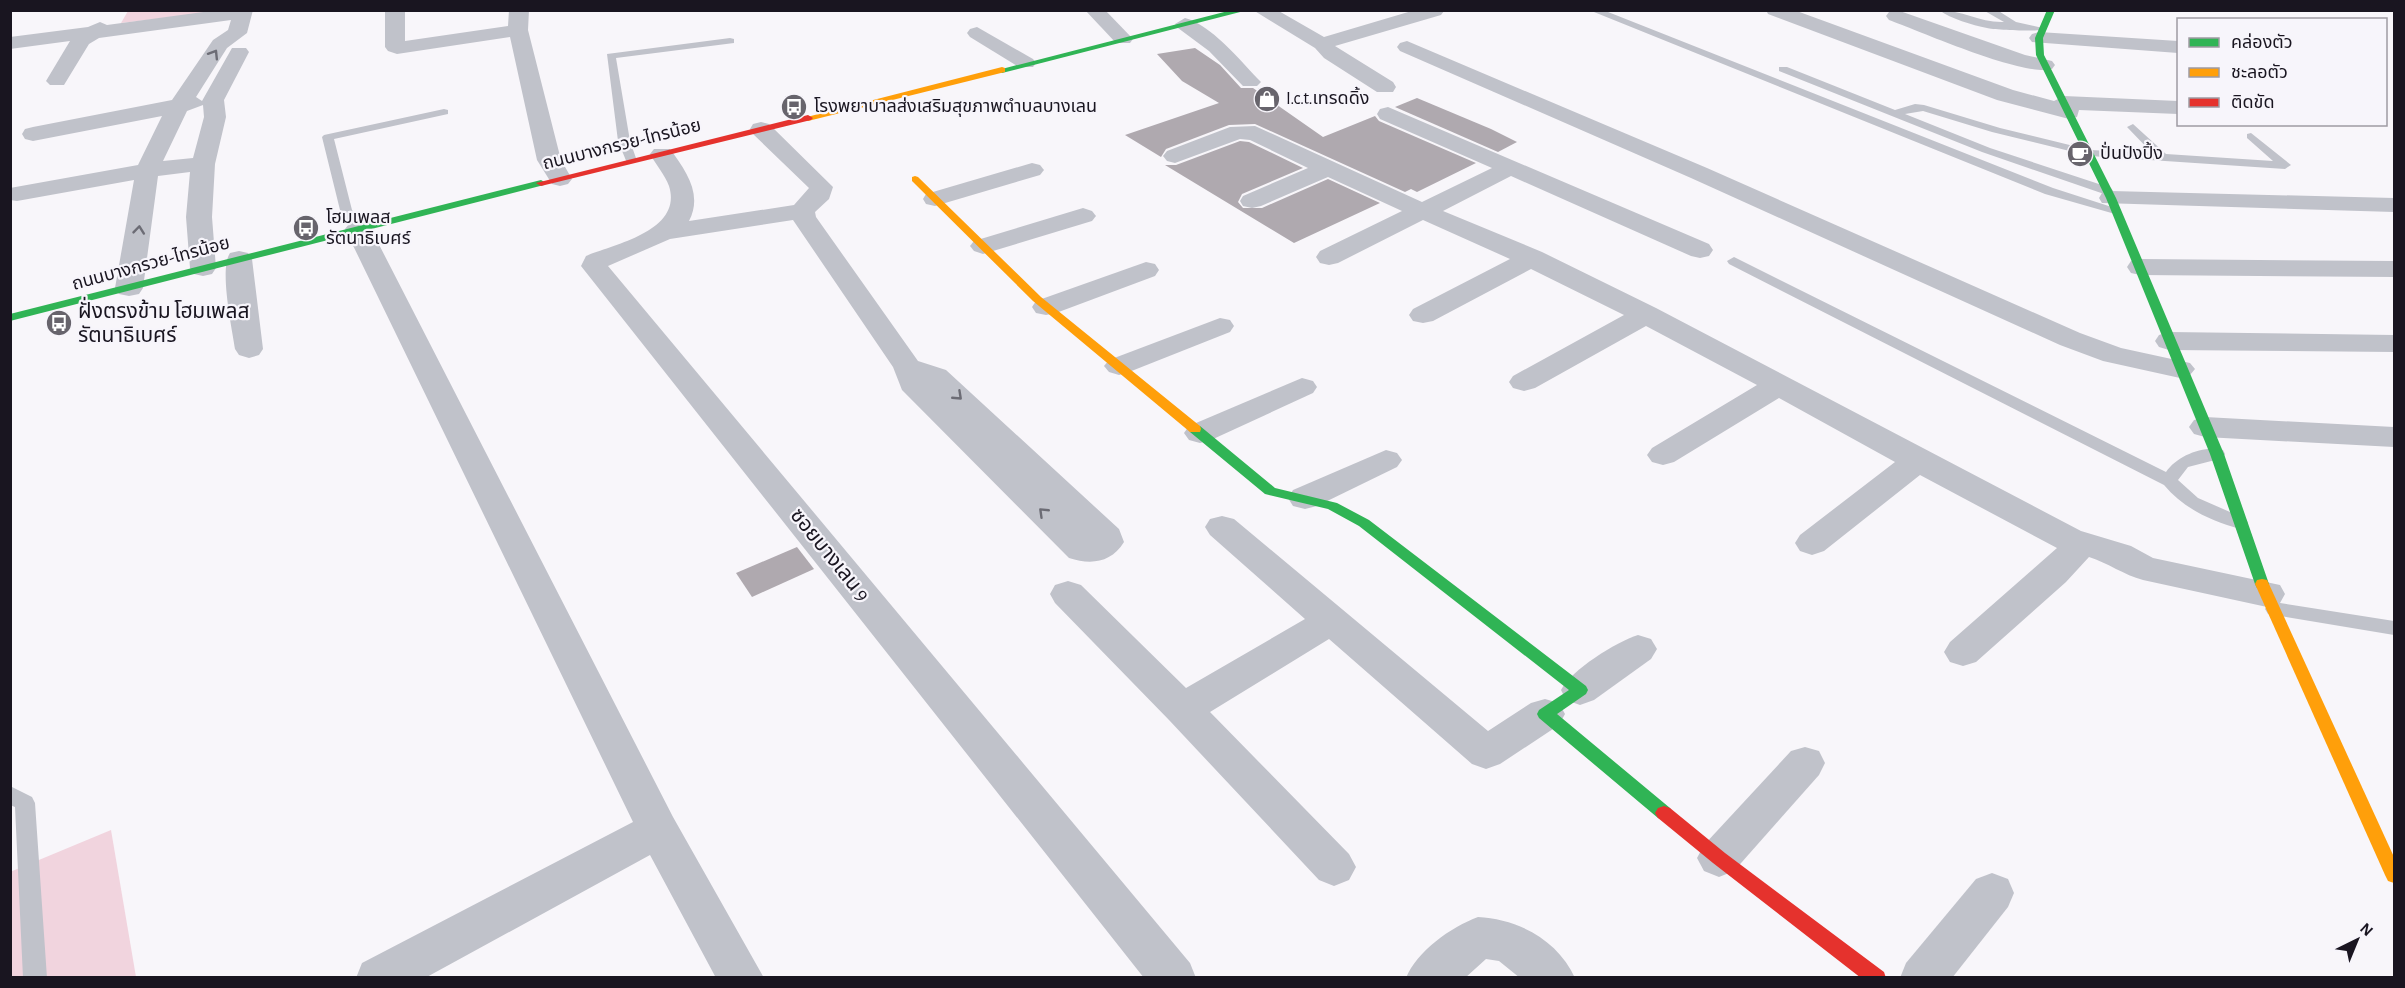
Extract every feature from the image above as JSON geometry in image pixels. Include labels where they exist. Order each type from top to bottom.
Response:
[{"type":"street","points":[[57,81],[81,40],[104,25],[113,10]]},
{"type":"street","points":[[395,10],[395,47],[397,48],[518,20],[549,160],[560,179]]},
{"type":"street","points":[[1094,10],[1123,39]]},
{"type":"street","name":"ถนนบางกรวย-ไทรน้อย","points":[[10,318],[358,229],[1244,10]]},
{"type":"street","points":[[1262,10],[1322,44],[1332,54],[1385,87]]},
{"type":"street","points":[[1775,10],[2005,95],[2067,108],[2177,108]]},
{"type":"street","points":[[1322,44],[1434,11]]},
{"type":"street","points":[[1896,16],[2020,60],[2045,64]]},
{"type":"street","points":[[10,43],[93,32],[242,19]]},
{"type":"street","points":[[203,268],[199,217],[203,164],[215,117],[213,100],[244,41],[242,19]]},
{"type":"street","points":[[129,288],[147,170],[167,125],[220,44],[242,19]]},
{"type":"street","points":[[2177,47],[2049,22],[2040,55],[2090,153],[2140,267],[2211,440],[2266,591],[2394,875]]},
{"type":"street","points":[[1185,24],[1216,47],[1250,82]]},
{"type":"street","points":[[977,33],[1026,63]]},
{"type":"street","points":[[1407,47],[1699,173],[2070,339],[2112,356],[2180,369]]},
{"type":"street","points":[[33,134],[213,100]]},
{"type":"street","points":[[1388,114],[1700,250]]},
{"type":"street","points":[[664,232],[801,211],[820,194],[821,187],[761,129]]},
{"type":"street","points":[[1175,156],[1239,132],[1255,133],[1326,169],[1533,258],[1646,314],[2080,545],[2119,554],[2143,568],[2266,591]]},
{"type":"street","name":"ซอยบางเลน 9","points":[[646,158],[682,188],[685,207],[674,225],[664,232],[605,257],[595,262],[594,266],[1173,978]]},
{"type":"street","points":[[17,194],[147,170],[203,164]]},
{"type":"street","points":[[1329,257],[1510,168]]},
{"type":"street","points":[[1252,201],[1326,169]]},
{"type":"street","points":[[935,199],[1032,170]]},
{"type":"street","points":[[915,179],[1046,307],[1270,491],[1332,506],[1364,523],[1580,690]]},
{"type":"street","points":[[2111,200],[2394,205]]},
{"type":"street","points":[[801,211],[908,367],[913,384],[1081,550],[1090,552],[1107,542],[1107,537],[936,376],[908,367]]},
{"type":"street","points":[[983,246],[1083,216]]},
{"type":"street","points":[[358,229],[658,830],[741,978]]},
{"type":"street","points":[[1422,315],[1533,258]]},
{"type":"street","points":[[239,259],[241,295],[249,348]]},
{"type":"street","points":[[2140,267],[2394,269]]},
{"type":"street","points":[[1046,307],[1146,270]]},
{"type":"street","points":[[1524,382],[1646,314]]},
{"type":"street","points":[[1119,366],[1220,326]]},
{"type":"street","points":[[2169,341],[2394,344]]},
{"type":"street","points":[[1663,455],[1779,385]]},
{"type":"street","points":[[1200,433],[1302,387]]},
{"type":"street","points":[[2211,440],[2394,436]]},
{"type":"street","points":[[1305,498],[1386,460]]},
{"type":"street","points":[[1812,543],[1919,460]]},
{"type":"street","points":[[1222,527],[1486,753],[1638,649]]},
{"type":"street","points":[[1963,652],[2054,573],[2080,545]]},
{"type":"street","points":[[1068,594],[1183,709],[1334,867]]},
{"type":"street","points":[[1183,709],[1330,621]]},
{"type":"street","points":[[1545,714],[1719,858],[1876,978]]},
{"type":"street","points":[[1719,858],[1805,763]]},
{"type":"street","points":[[379,978],[658,830]]},
{"type":"street","points":[[1923,978],[1992,893]]},
{"type":"street","points":[[1429,978],[1478,938],[1509,942],[1530,956],[1552,978]]},
{"type":"lane","points":[[1593,10],[2049,191],[2111,200]]},
{"type":"lane","points":[[1944,10],[1990,26],[2049,22]]},
{"type":"lane","points":[[1987,10],[2004,17],[2013,25]]},
{"type":"lane","points":[[646,158],[624,141],[611,56],[730,40]]},
{"type":"lane","points":[[1783,69],[2056,176],[2111,200]]},
{"type":"lane","points":[[1894,114],[1915,107],[1924,108],[1996,130],[2090,153],[2285,165],[2251,136]]},
{"type":"lane","points":[[358,229],[346,210],[328,137],[444,112]]},
{"type":"lane","points":[[2133,127],[2163,158]]},
{"type":"lane","points":[[1734,261],[2170,481],[2178,492],[2199,507],[2240,523]]},
{"type":"lane","points":[[2170,481],[2179,464],[2191,458],[2211,440]]},
{"type":"lane","points":[[2266,591],[2394,628]]},
{"type":"lane","points":[[10,794],[25,803],[35,978]]},
{"type":"shaded area","points":[[128,11],[224,11],[121,23]]},
{"type":"shaded area","points":[[111,830],[136,977],[11,977],[10,872]]},
{"type":"building","points":[[1195,48],[1220,65],[1241,88],[1253,88],[1323,137],[1375,116],[1379,121],[1476,163],[1417,192],[1411,189],[1405,192],[1255,124],[1229,125],[1166,149],[1161,157],[1125,135],[1219,103],[1182,81],[1157,54]]},
{"type":"building","points":[[1417,98],[1517,142],[1498,152],[1395,107]]},
{"type":"building","points":[[1240,141],[1249,142],[1303,168],[1242,194],[1238,202],[1243,208],[1262,208],[1328,179],[1380,203],[1294,243],[1165,165],[1176,165]]},
{"type":"building","points":[[797,547],[814,569],[752,597],[736,573]]},
{"type":"traffic: fast","points":[[1002,70],[1244,10]]},
{"type":"traffic: fast","points":[[2051,10],[2039,38],[2040,55],[2111,198],[2217,454],[2262,584]]},
{"type":"traffic: fast","points":[[10,318],[541,183]]},
{"type":"traffic: fast","points":[[1195,429],[1270,491],[1332,506],[1364,523],[1580,690],[1545,714],[1664,813]]},
{"type":"traffic: slow","points":[[808,118],[1002,70]]},
{"type":"traffic: slow","points":[[915,179],[1037,299],[1195,429]]},
{"type":"traffic: slow","points":[[2262,584],[2394,875]]},
{"type":"traffic: jam","points":[[541,183],[808,118]]},
{"type":"traffic: jam","points":[[1664,813],[1719,858],[1877,978]]},
{"type":"place","name":"I.c.t.เทรดดิ้ง","points":[[1267,99]]},
{"type":"place","name":"โรงพยาบาลส่งเสริมสุขภาพตำบลบางเลน","points":[[794,107]]},
{"type":"place","name":"ปั่นปังปิ้ง","points":[[2080,154]]},
{"type":"place","name":"โฮมเพลส รัตนาธิเบศร์","points":[[306,228]]},
{"type":"place","name":"ฝั่งตรงข้าม โฮมเพลส รัตนาธิเบศร์","points":[[59,323]]}]
